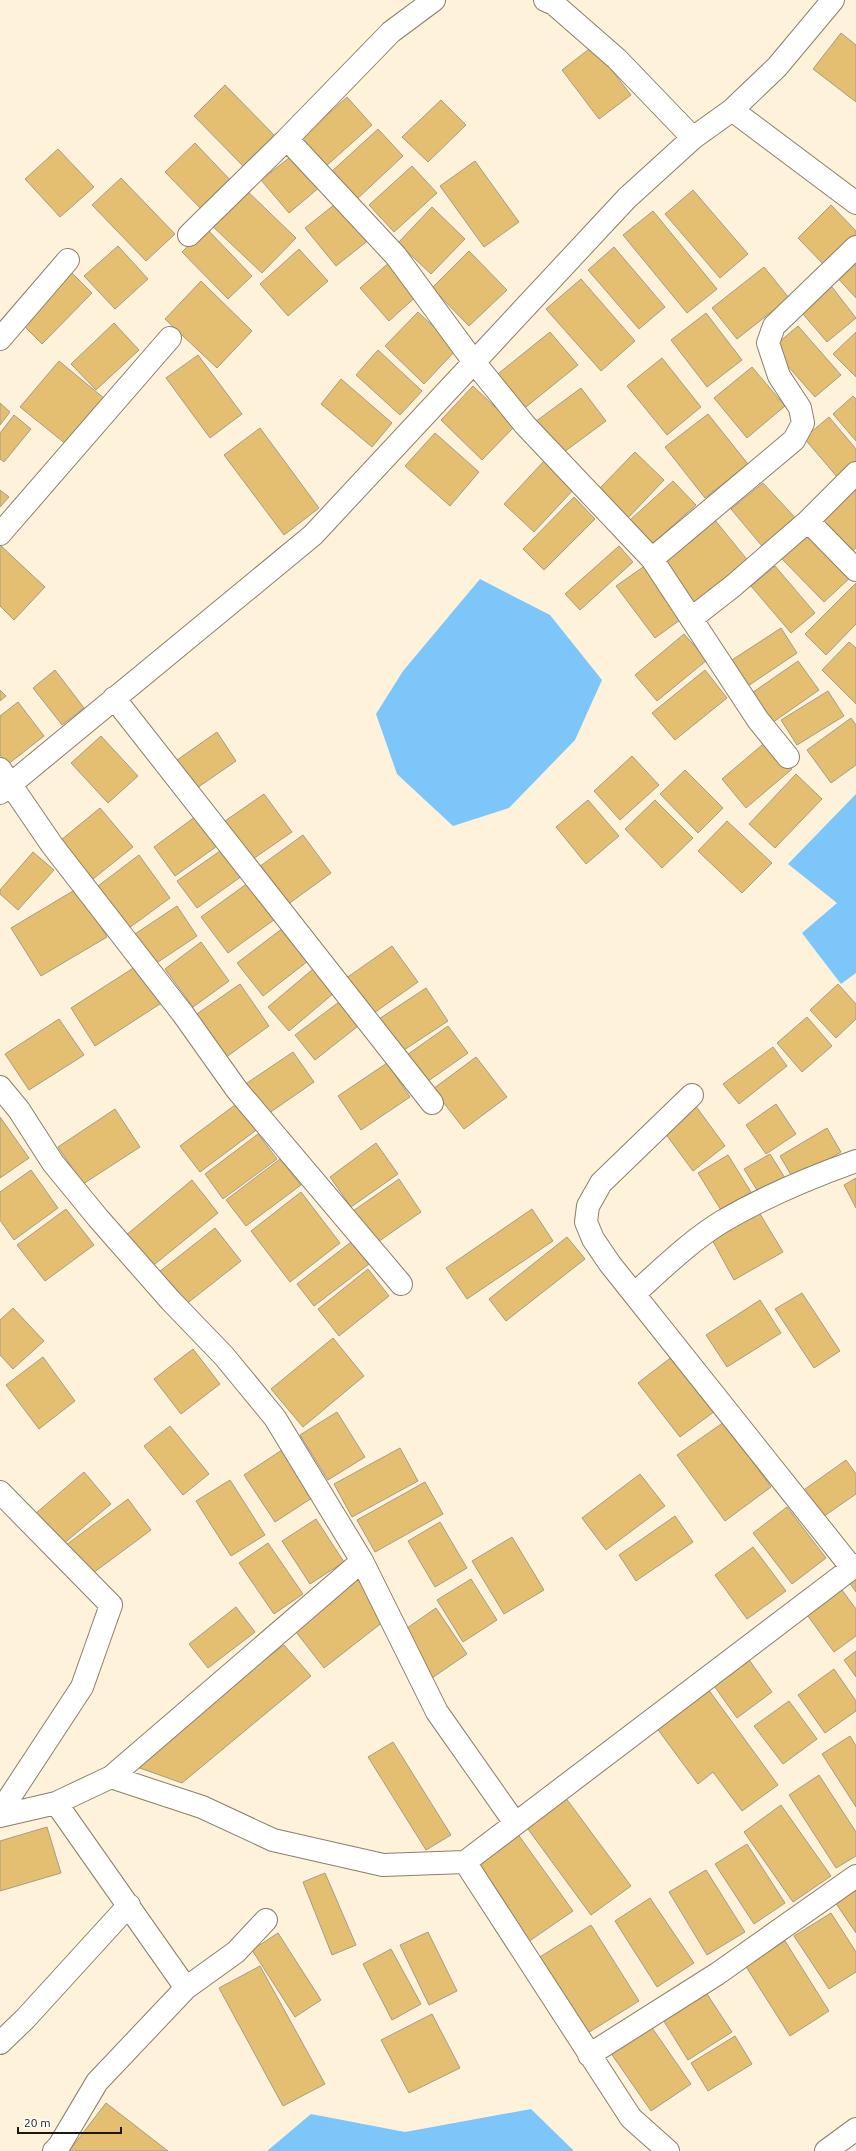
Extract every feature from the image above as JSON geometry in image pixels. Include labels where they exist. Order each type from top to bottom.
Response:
[{"type":"street","points":[[189,236],[287,139],[390,32],[434,0]]},
{"type":"street","points":[[546,0],[554,4],[617,59],[693,138]]},
{"type":"street","points":[[401,1284],[237,1090],[178,1008],[3,782],[139,679],[313,535],[627,198],[693,138],[732,110],[777,67],[833,0]]},
{"type":"street","points":[[732,110],[856,203]]},
{"type":"street","points":[[287,139],[396,256],[474,362],[525,425],[652,560],[692,618],[758,720],[788,757]]},
{"type":"street","points":[[652,560],[794,440],[803,423],[800,408],[779,376],[768,343],[774,326],[856,247]]},
{"type":"street","points":[[0,339],[68,260]]},
{"type":"street","points":[[0,534],[170,338]]},
{"type":"street","points":[[692,618],[733,586],[808,520],[856,473]]},
{"type":"street","points":[[808,520],[856,570]]},
{"type":"street","points":[[114,698],[432,1103]]},
{"type":"street","points":[[0,1087],[19,1110],[53,1163],[98,1218],[171,1301],[224,1356],[275,1418],[362,1561],[436,1712],[515,1823]]},
{"type":"street","points":[[111,1777],[202,1808],[273,1840],[383,1865],[465,1862],[854,1567],[634,1294],[593,1239],[586,1222],[588,1206],[601,1183],[692,1095]]},
{"type":"street","points":[[634,1294],[684,1249],[723,1221],[826,1172],[856,1161]]},
{"type":"street","points":[[0,1492],[111,1605],[82,1687],[0,1812]]},
{"type":"street","points":[[0,1816],[56,1804],[111,1777],[362,1561]]},
{"type":"street","points":[[56,1804],[129,1904],[186,1988]]},
{"type":"street","points":[[465,1862],[631,2118],[668,2151]]},
{"type":"street","points":[[590,2056],[717,1974],[856,1876]]},
{"type":"street","points":[[0,2043],[25,2019],[129,1904]]},
{"type":"street","points":[[54,2151],[59,2146],[97,2082],[186,1988],[236,1952],[266,1920]]},
{"type":"street","points":[[826,2151],[856,2129]]},
{"type":"water","points":[[480,579],[550,615],[602,680],[575,740],[509,808],[453,826],[397,774],[376,714],[403,671]]},
{"type":"water","points":[[856,794],[856,973],[841,984],[802,933],[837,903],[788,864]]},
{"type":"water","points":[[531,2109],[574,2151],[267,2151],[311,2114],[405,2132]]},
{"type":"building","points":[[841,33],[856,45],[856,102],[813,69]]},
{"type":"building","points":[[593,46],[631,95],[599,119],[562,70]]},
{"type":"building","points":[[225,85],[276,137],[245,168],[194,116]]},
{"type":"building","points":[[347,97],[372,125],[325,167],[300,139]]},
{"type":"building","points":[[441,100],[466,125],[428,162],[402,137]]},
{"type":"building","points":[[378,129],[403,156],[356,200],[330,173]]},
{"type":"building","points":[[195,143],[235,185],[205,213],[165,172]]},
{"type":"building","points":[[58,149],[94,187],[60,217],[25,179]]},
{"type":"building","points":[[294,154],[321,186],[289,213],[261,180]]},
{"type":"building","points":[[475,161],[519,222],[484,247],[440,186]]},
{"type":"building","points":[[412,166],[437,193],[394,232],[369,205]]},
{"type":"building","points":[[121,178],[175,234],[146,261],[92,205]]},
{"type":"building","points":[[242,186],[296,238],[262,273],[208,222]]},
{"type":"building","points":[[693,190],[748,254],[720,278],[665,214]]},
{"type":"building","points":[[339,201],[370,239],[336,266],[305,228]]},
{"type":"building","points":[[831,205],[856,231],[856,238],[826,267],[798,238]]},
{"type":"building","points":[[432,207],[465,239],[431,274],[398,243]]},
{"type":"building","points":[[653,211],[717,289],[687,313],[623,235]]},
{"type":"building","points":[[206,228],[252,276],[228,299],[182,252]]},
{"type":"building","points":[[118,246],[148,279],[115,309],[84,276]]},
{"type":"building","points":[[614,247],[665,307],[639,329],[588,270]]},
{"type":"building","points":[[299,249],[328,281],[288,316],[260,284]]},
{"type":"building","points":[[469,251],[507,290],[469,326],[432,288]]},
{"type":"building","points":[[856,254],[856,298],[834,274]]},
{"type":"building","points":[[391,261],[420,293],[389,321],[360,288]]},
{"type":"building","points":[[764,267],[789,298],[737,339],[712,308]]},
{"type":"building","points":[[72,273],[92,293],[42,344],[22,324]]},
{"type":"building","points":[[581,279],[635,341],[601,371],[546,309]]},
{"type":"building","points":[[201,281],[252,331],[217,368],[165,319]]},
{"type":"building","points":[[828,282],[856,318],[827,342],[797,307]]},
{"type":"building","points":[[418,312],[457,349],[424,384],[385,346]]},
{"type":"building","points":[[706,313],[742,360],[707,387],[671,340]]},
{"type":"building","points":[[114,323],[139,350],[96,390],[71,364]]},
{"type":"building","points":[[798,326],[841,375],[815,397],[772,348]]},
{"type":"building","points":[[550,332],[578,365],[521,411],[494,377]]},
{"type":"building","points":[[856,332],[856,377],[833,354]]},
{"type":"building","points":[[378,350],[422,391],[400,415],[356,375]]},
{"type":"building","points":[[198,355],[242,414],[210,438],[166,378]]},
{"type":"building","points":[[662,358],[701,407],[667,435],[627,386]]},
{"type":"building","points":[[59,361],[105,399],[67,445],[20,407]]},
{"type":"building","points":[[752,367],[785,406],[747,438],[714,398]]},
{"type":"building","points":[[341,379],[392,423],[372,447],[321,404]]},
{"type":"building","points":[[473,386],[515,426],[482,460],[441,420]]},
{"type":"building","points":[[581,388],[606,421],[560,455],[535,422]]},
{"type":"building","points":[[853,396],[856,399],[856,441],[833,414]]},
{"type":"building","points":[[0,403],[10,412],[0,425]]},
{"type":"building","points":[[708,414],[748,464],[705,498],[665,447]]},
{"type":"building","points":[[14,415],[31,429],[4,462],[0,459],[0,433]]},
{"type":"building","points":[[829,417],[856,449],[856,463],[838,478],[804,438]]},
{"type":"building","points":[[260,428],[319,508],[284,535],[224,455]]},
{"type":"building","points":[[435,433],[479,472],[450,506],[405,466]]},
{"type":"building","points":[[635,452],[664,480],[628,518],[599,489]]},
{"type":"building","points":[[544,461],[574,489],[534,532],[504,504]]},
{"type":"building","points":[[673,481],[696,505],[652,544],[630,520]]},
{"type":"building","points":[[763,483],[800,523],[767,552],[731,509]]},
{"type":"building","points":[[851,485],[856,491],[856,548],[851,553],[817,515]]},
{"type":"building","points":[[0,490],[9,497],[0,507]]},
{"type":"building","points":[[574,497],[595,519],[544,570],[523,549]]},
{"type":"building","points":[[714,519],[749,562],[696,605],[661,561]]},
{"type":"building","points":[[810,532],[852,576],[824,602],[782,559]]},
{"type":"building","points":[[0,545],[45,587],[14,620],[0,606]]},
{"type":"building","points":[[619,546],[633,562],[580,610],[565,594]]},
{"type":"building","points":[[646,565],[684,617],[655,638],[616,586]]},
{"type":"building","points":[[775,566],[815,613],[791,633],[751,586]]},
{"type":"building","points":[[856,583],[856,624],[826,655],[805,634]]},
{"type":"building","points":[[781,628],[797,653],[745,688],[729,662]]},
{"type":"building","points":[[684,634],[707,660],[657,701],[635,675]]},
{"type":"building","points":[[849,642],[856,648],[856,704],[822,670]]},
{"type":"building","points":[[798,661],[819,690],[769,725],[749,695]]},
{"type":"building","points":[[55,670],[84,708],[62,725],[33,688]]},
{"type":"building","points":[[705,670],[727,698],[675,740],[652,713]]},
{"type":"building","points":[[0,690],[6,696],[0,701]]},
{"type":"building","points":[[828,691],[844,716],[797,745],[781,720]]},
{"type":"building","points":[[18,702],[44,736],[7,765],[0,755],[0,716]]},
{"type":"building","points":[[851,718],[856,725],[856,765],[831,783],[807,750]]},
{"type":"building","points":[[217,732],[236,761],[197,788],[177,760]]},
{"type":"building","points":[[101,736],[138,776],[108,803],[71,763]]},
{"type":"building","points":[[768,740],[792,769],[746,808],[722,779]]},
{"type":"building","points":[[632,756],[659,785],[620,820],[594,791]]},
{"type":"building","points":[[685,770],[723,808],[698,833],[660,794]]},
{"type":"building","points":[[796,774],[822,799],[775,848],[749,824]]},
{"type":"building","points":[[264,794],[292,832],[253,859],[225,821]]},
{"type":"building","points":[[588,800],[619,836],[586,864],[556,827]]},
{"type":"building","points":[[655,800],[693,838],[662,868],[625,829]]},
{"type":"building","points":[[100,808],[133,847],[93,879],[61,840]]},
{"type":"building","points":[[199,814],[220,844],[175,876],[154,847]]},
{"type":"building","points":[[727,821],[772,863],[742,893],[698,851]]},
{"type":"building","points":[[303,835],[331,873],[287,905],[259,867]]},
{"type":"building","points":[[223,849],[242,876],[197,908],[177,881]]},
{"type":"building","points":[[33,852],[54,870],[18,910],[0,894],[0,890]]},
{"type":"building","points":[[139,855],[170,898],[129,928],[98,886]]},
{"type":"building","points":[[252,880],[278,917],[228,953],[201,917]]},
{"type":"building","points":[[78,888],[107,937],[41,976],[11,928]]},
{"type":"building","points":[[177,906],[197,936],[155,964],[135,934]]},
{"type":"building","points":[[283,928],[308,961],[263,996],[237,963]]},
{"type":"building","points":[[201,942],[229,981],[193,1007],[165,969]]},
{"type":"building","points":[[392,946],[418,982],[371,1015],[345,979]]},
{"type":"building","points":[[138,965],[163,1002],[95,1046],[71,1008]]},
{"type":"building","points":[[313,969],[334,993],[289,1031],[268,1007]]},
{"type":"building","points":[[240,984],[269,1026],[225,1058],[194,1016]]},
{"type":"building","points":[[838,984],[856,1004],[856,1019],[836,1038],[810,1010]]},
{"type":"building","points":[[426,988],[448,1021],[401,1052],[379,1019]]},
{"type":"building","points":[[339,1002],[358,1026],[315,1060],[295,1035]]},
{"type":"building","points":[[807,1017],[832,1046],[802,1072],[777,1043]]},
{"type":"building","points":[[59,1019],[84,1055],[29,1090],[5,1054]]},
{"type":"building","points":[[448,1026],[468,1053],[424,1084],[404,1057]]},
{"type":"building","points":[[773,1047],[787,1066],[739,1104],[723,1084]]},
{"type":"building","points":[[293,1052],[314,1082],[265,1116],[244,1085]]},
{"type":"building","points":[[476,1057],[507,1097],[464,1129],[433,1089]]},
{"type":"building","points":[[387,1063],[410,1097],[361,1130],[338,1096]]},
{"type":"building","points":[[239,1102],[259,1128],[200,1172],[180,1146]]},
{"type":"building","points":[[776,1104],[796,1134],[766,1154],[746,1125]]},
{"type":"building","points":[[695,1105],[725,1146],[693,1171],[662,1129]]},
{"type":"building","points":[[115,1109],[140,1147],[83,1184],[58,1147]]},
{"type":"building","points":[[0,1117],[29,1158],[0,1178]]},
{"type":"building","points":[[827,1128],[841,1152],[794,1180],[780,1156]]},
{"type":"building","points":[[258,1134],[277,1159],[223,1199],[205,1174]]},
{"type":"building","points":[[376,1143],[398,1174],[351,1207],[330,1177]]},
{"type":"building","points":[[770,1154],[788,1183],[762,1198],[744,1169]]},
{"type":"building","points":[[728,1155],[754,1197],[724,1215],[698,1173]]},
{"type":"building","points":[[280,1159],[301,1185],[246,1226],[226,1200]]},
{"type":"building","points":[[31,1170],[58,1208],[14,1240],[0,1220],[0,1192]]},
{"type":"building","points":[[856,1178],[856,1208],[844,1185]]},
{"type":"building","points":[[399,1179],[421,1212],[375,1244],[353,1211]]},
{"type":"building","points":[[192,1180],[218,1213],[150,1268],[125,1236]]},
{"type":"building","points":[[301,1192],[340,1243],[290,1282],[251,1231]]},
{"type":"building","points":[[66,1209],[94,1245],[45,1281],[17,1245]]},
{"type":"building","points":[[532,1209],[553,1241],[467,1299],[446,1268]]},
{"type":"building","points":[[757,1209],[783,1252],[734,1280],[710,1236]]},
{"type":"building","points":[[215,1228],[241,1261],[185,1305],[159,1272]]},
{"type":"building","points":[[567,1237],[585,1259],[506,1321],[489,1299]]},
{"type":"building","points":[[351,1242],[369,1264],[314,1306],[297,1284]]},
{"type":"building","points":[[368,1269],[389,1296],[339,1336],[318,1309]]},
{"type":"building","points":[[802,1293],[840,1351],[814,1368],[775,1309]]},
{"type":"building","points":[[760,1300],[781,1333],[727,1367],[706,1335]]},
{"type":"building","points":[[13,1308],[44,1341],[13,1369],[0,1355],[0,1320]]},
{"type":"building","points":[[333,1338],[364,1376],[303,1427],[271,1389]]},
{"type":"building","points":[[193,1349],[220,1384],[181,1414],[154,1379]]},
{"type":"building","points":[[673,1356],[715,1411],[680,1437],[638,1383]]},
{"type":"building","points":[[43,1357],[75,1401],[39,1429],[6,1385]]},
{"type":"building","points":[[337,1412],[365,1457],[328,1480],[300,1435]]},
{"type":"building","points":[[724,1422],[771,1487],[725,1521],[677,1455]]},
{"type":"building","points":[[170,1426],[209,1474],[183,1495],[144,1446]]},
{"type":"building","points":[[285,1448],[315,1496],[275,1522],[244,1475]]},
{"type":"building","points":[[400,1448],[418,1481],[352,1517],[334,1484]]},
{"type":"building","points":[[846,1460],[856,1474],[856,1494],[820,1519],[801,1492]]},
{"type":"building","points":[[84,1472],[111,1504],[62,1545],[35,1514]]},
{"type":"building","points":[[640,1474],[665,1506],[606,1550],[582,1518]]},
{"type":"building","points":[[230,1480],[265,1535],[231,1556],[196,1501]]},
{"type":"building","points":[[425,1482],[443,1514],[375,1552],[357,1520]]},
{"type":"building","points":[[128,1499],[151,1530],[89,1576],[66,1545]]},
{"type":"building","points":[[787,1507],[826,1558],[792,1584],[753,1533]]},
{"type":"building","points":[[675,1516],[693,1542],[636,1581],[619,1555]]},
{"type":"building","points":[[316,1519],[344,1562],[310,1584],[282,1541]]},
{"type":"building","points":[[440,1522],[467,1568],[435,1587],[408,1541]]},
{"type":"building","points":[[512,1537],[544,1590],[504,1614],[472,1561]]},
{"type":"building","points":[[268,1543],[303,1594],[274,1614],[239,1563]]},
{"type":"building","points":[[753,1547],[786,1591],[747,1619],[715,1575]]},
{"type":"building","points":[[856,1572],[856,1592],[847,1579]]},
{"type":"building","points":[[358,1579],[388,1618],[324,1668],[293,1628]]},
{"type":"building","points":[[471,1579],[497,1620],[463,1642],[437,1600]]},
{"type":"building","points":[[839,1586],[856,1609],[856,1636],[834,1652],[805,1612]]},
{"type":"building","points":[[236,1607],[255,1632],[208,1668],[189,1644]]},
{"type":"building","points":[[436,1608],[467,1654],[432,1678],[400,1633]]},
{"type":"building","points":[[284,1645],[311,1676],[182,1783],[137,1767],[209,1702]]},
{"type":"building","points":[[856,1651],[856,1677],[844,1660]]},
{"type":"building","points":[[747,1657],[772,1692],[737,1718],[712,1683]]},
{"type":"building","points":[[834,1669],[856,1701],[856,1711],[825,1733],[798,1695]]},
{"type":"building","points":[[708,1689],[778,1785],[742,1811],[713,1772],[698,1784],[656,1727]]},
{"type":"building","points":[[789,1701],[817,1739],[783,1764],[754,1726]]},
{"type":"building","points":[[850,1736],[856,1746],[856,1807],[822,1754]]},
{"type":"building","points":[[393,1742],[451,1835],[426,1850],[368,1757]]},
{"type":"building","points":[[819,1775],[856,1832],[856,1856],[836,1868],[789,1795]]},
{"type":"building","points":[[565,1797],[631,1886],[591,1915],[525,1825]]},
{"type":"building","points":[[781,1805],[831,1876],[793,1902],[744,1832]]},
{"type":"building","points":[[47,1827],[61,1873],[0,1891],[0,1841]]},
{"type":"building","points":[[517,1833],[573,1911],[528,1942],[473,1864]]},
{"type":"building","points":[[747,1844],[785,1903],[754,1924],[715,1864]]},
{"type":"building","points":[[706,1870],[745,1932],[707,1955],[669,1892]]},
{"type":"building","points":[[325,1873],[356,1945],[332,1955],[303,1882]]},
{"type":"building","points":[[856,1888],[856,1933],[835,1902]]},
{"type":"building","points":[[650,1898],[694,1963],[657,1987],[615,1921]]},
{"type":"building","points":[[831,1913],[856,1952],[856,1972],[829,1989],[794,1936]]},
{"type":"building","points":[[591,1925],[639,2001],[583,2036],[535,1960]]},
{"type":"building","points":[[428,1932],[457,1991],[429,2005],[400,1945]]},
{"type":"building","points":[[278,1933],[321,2000],[295,2017],[252,1950]]},
{"type":"building","points":[[785,1941],[829,2011],[790,2036],[745,1965]]},
{"type":"building","points":[[391,1949],[421,2004],[392,2020],[363,1964]]},
{"type":"building","points":[[260,1966],[325,2084],[283,2106],[219,1988]]},
{"type":"building","points":[[703,1988],[732,2032],[688,2060],[660,2015]]},
{"type":"building","points":[[432,2014],[460,2068],[409,2093],[381,2040]]},
{"type":"building","points":[[648,2022],[691,2084],[651,2111],[608,2049]]},
{"type":"building","points":[[735,2036],[752,2064],[708,2091],[691,2063]]},
{"type":"building","points":[[106,2103],[168,2151],[69,2151]]}]
